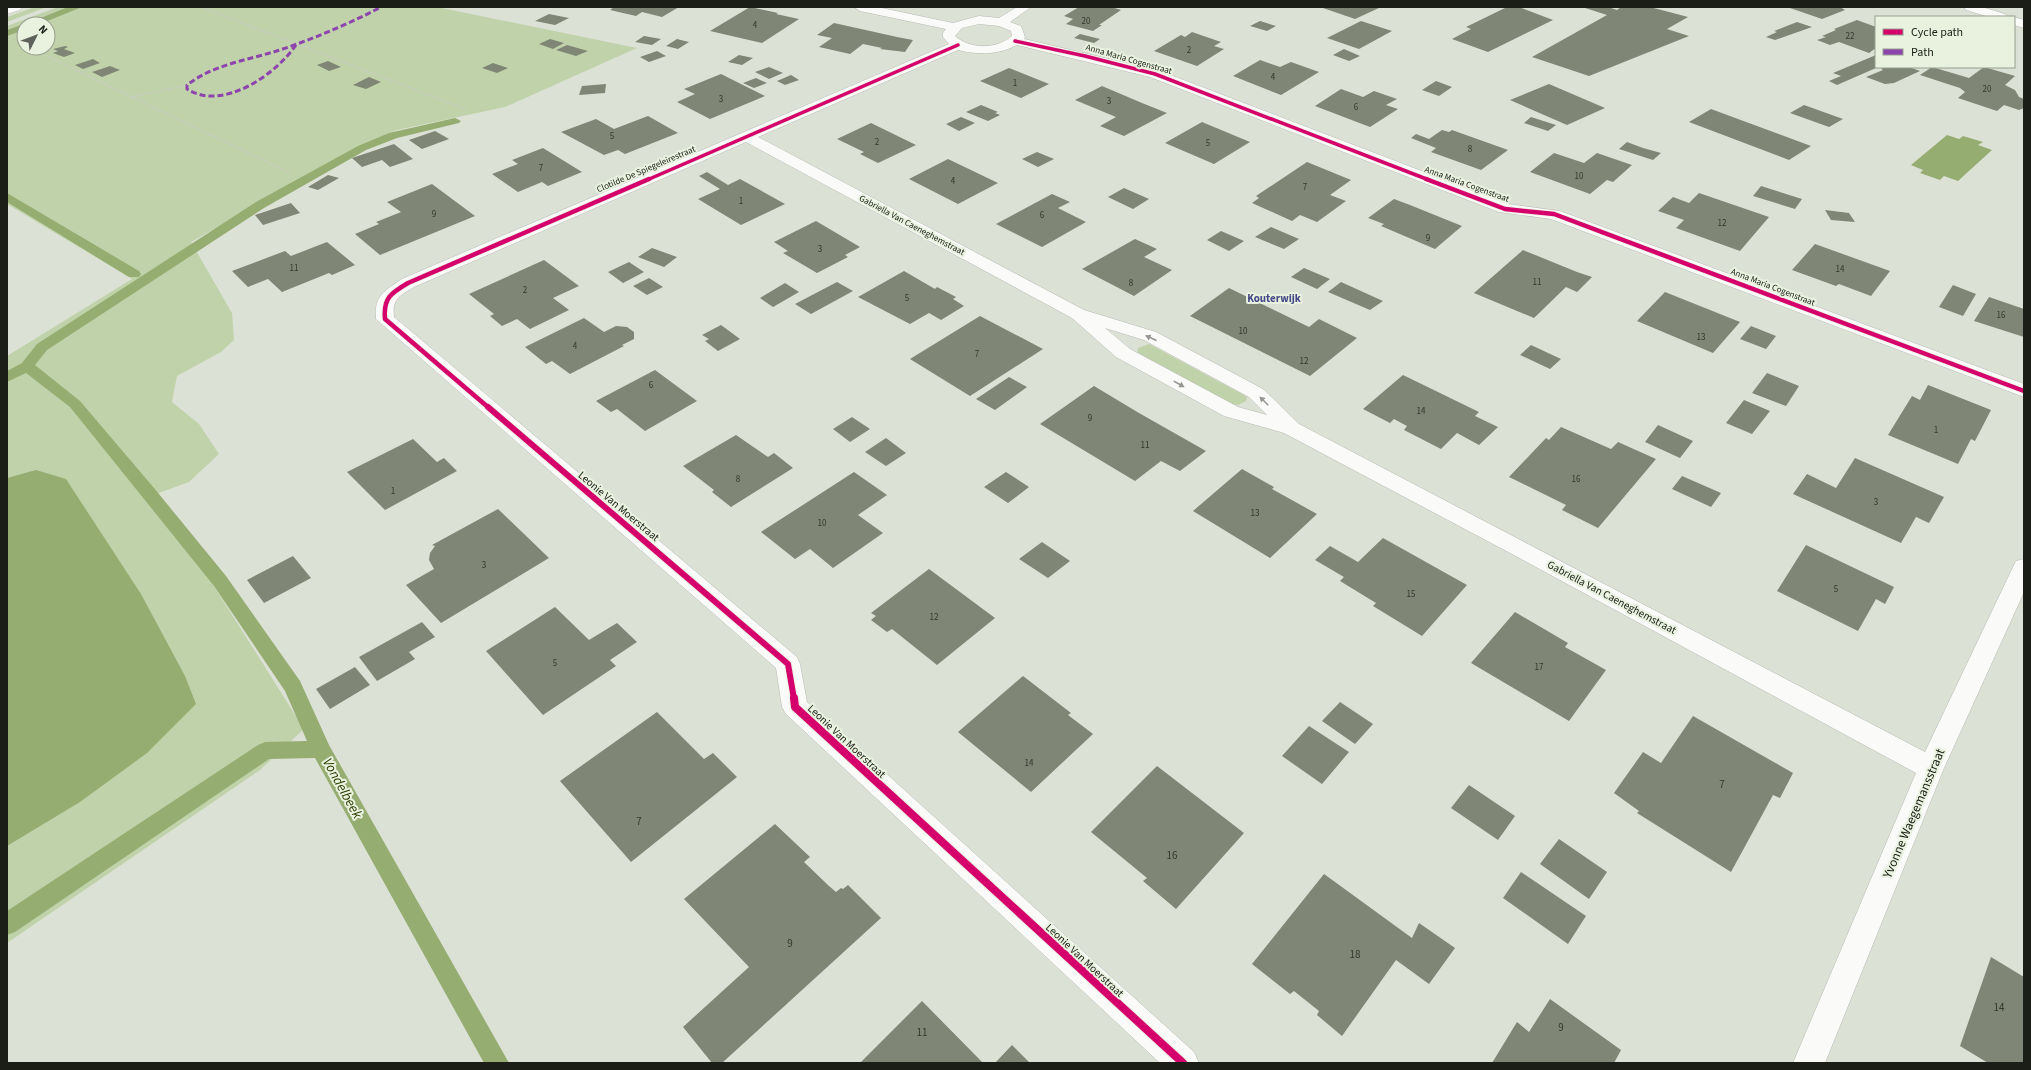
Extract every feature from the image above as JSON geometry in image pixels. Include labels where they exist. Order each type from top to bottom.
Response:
[{"type":"street","points":[[7,10],[16,7]]},
{"type":"street","points":[[860,7],[955,27]]},
{"type":"street","points":[[1001,22],[1025,7]]},
{"type":"street","points":[[1970,7],[1998,16]]},
{"type":"street","points":[[979,20],[1001,22],[1017,29],[1018,37],[1015,41],[1006,46],[991,49],[968,48],[952,42],[949,37],[949,33],[955,27],[979,20]]},
{"type":"street","name":"Anna Maria Cogenstraat","points":[[1015,41],[1085,56],[1155,74],[1505,209],[1554,214],[2024,391]]},
{"type":"street","name":"Clotilde De Spiegeleirestraat","points":[[404,336],[385,319],[384,306],[392,293],[408,283],[958,45]]},
{"type":"street","name":"Gabriella Van Caeneghemstraat","points":[[745,136],[1078,314],[1150,336],[1256,393],[1291,428]]},
{"type":"street","name":"Gabriella Van Caeneghemstraat","points":[[1078,314],[1123,353],[1231,412],[1291,428],[1520,548],[1931,768]]},
{"type":"street","name":"Leonie Van Moerstraat","points":[[404,336],[788,664],[795,707],[1183,1063]]},
{"type":"street","name":"Yvonne Waegemansstraat","points":[[1809,1063],[1931,768],[2024,567]]},
{"type":"path","points":[[201,7],[465,109]]},
{"type":"path","points":[[47,56],[292,174]]},
{"type":"path","points":[[132,97],[187,85]]},
{"type":"shaded area","points":[[35,7],[47,7],[23,16],[16,16],[16,19],[7,22],[7,17]]},
{"type":"shaded area","points":[[58,7],[437,7],[637,48],[505,107],[397,130],[370,141],[191,242],[232,313],[234,340],[221,352],[177,376],[172,402],[199,424],[219,454],[189,482],[156,494],[304,729],[260,770],[7,943],[7,356],[132,279],[7,204],[7,26],[16,23],[16,56],[56,56],[56,16],[34,16]]},
{"type":"shaded area","points":[[1947,135],[1959,139],[1963,136],[1983,142],[1978,145],[1992,150],[1958,181],[1944,176],[1940,180],[1920,173],[1923,170],[1911,165]]},
{"type":"shaded area","points":[[1149,344],[1242,394],[1247,397],[1246,401],[1238,405],[1231,404],[1137,353],[1138,348]]},
{"type":"shaded area","points":[[36,470],[66,479],[141,594],[185,676],[196,704],[147,753],[80,802],[7,846],[7,478]]},
{"type":"building","points":[[614,7],[679,7],[662,17],[642,12],[636,16],[610,10]]},
{"type":"building","points":[[750,7],[799,19],[762,43],[710,31]]},
{"type":"building","points":[[1079,7],[1111,7],[1121,10],[1093,31],[1066,24],[1073,19],[1064,16]]},
{"type":"building","points":[[1320,7],[1381,7],[1355,19]]},
{"type":"building","points":[[1507,7],[1519,7],[1553,20],[1488,52],[1452,39],[1471,29],[1466,27]]},
{"type":"building","points":[[1582,7],[1608,7],[1617,10],[1621,7],[1650,7],[1688,17],[1667,29],[1689,36],[1589,76],[1532,57],[1607,15]]},
{"type":"building","points":[[1787,7],[1840,7],[1845,10],[1822,19]]},
{"type":"building","points":[[549,14],[569,18],[555,25],[535,21]]},
{"type":"building","points":[[1857,20],[1875,27],[1875,49],[1869,53],[1839,42],[1830,45],[1817,40],[1826,37],[1822,36],[1836,30],[1834,29]]},
{"type":"building","points":[[1260,21],[1276,26],[1267,31],[1250,26]]},
{"type":"building","points":[[1361,21],[1392,31],[1359,49],[1327,38]]},
{"type":"building","points":[[1797,22],[1812,27],[1775,40],[1766,37],[1777,32],[1774,31]]},
{"type":"building","points":[[834,23],[913,40],[905,52],[880,49],[882,48],[863,44],[850,54],[819,47],[832,38],[817,35]]},
{"type":"building","points":[[1192,32],[1221,42],[1214,46],[1224,49],[1197,66],[1154,51],[1181,35],[1185,37]]},
{"type":"building","points":[[1080,34],[1100,39],[1094,43],[1074,38]]},
{"type":"building","points":[[644,36],[661,39],[652,45],[635,42]]},
{"type":"building","points":[[550,39],[564,43],[553,49],[539,44]]},
{"type":"building","points":[[677,39],[689,42],[678,49],[666,46]]},
{"type":"building","points":[[567,45],[588,51],[576,56],[556,50]]},
{"type":"building","points":[[65,46],[68,47],[64,49],[75,53],[64,57],[56,54],[56,52],[58,51],[56,48]]},
{"type":"building","points":[[1344,49],[1360,56],[1349,61],[1333,55]]},
{"type":"building","points":[[657,51],[666,56],[649,62],[640,57]]},
{"type":"building","points":[[739,55],[753,58],[742,65],[728,62]]},
{"type":"building","points":[[1875,55],[1876,68],[1837,85],[1829,81],[1841,76],[1833,73]]},
{"type":"building","points":[[93,59],[100,63],[83,69],[75,65]]},
{"type":"building","points":[[1260,60],[1280,67],[1291,62],[1319,72],[1281,95],[1233,76]]},
{"type":"building","points":[[328,61],[341,67],[329,71],[317,65]]},
{"type":"building","points":[[493,63],[508,68],[497,73],[482,68]]},
{"type":"building","points":[[110,66],[120,70],[102,77],[92,72]]},
{"type":"building","points":[[769,67],[783,73],[769,79],[755,72]]},
{"type":"building","points":[[1009,68],[1049,84],[1021,98],[980,81]]},
{"type":"building","points":[[1912,68],[1920,71],[1894,83],[1885,84],[1866,77],[1883,70],[1881,69]]},
{"type":"building","points":[[1930,68],[1935,68],[1969,78],[1983,68],[1987,68],[2015,76],[2005,85],[2015,90],[2019,97],[2024,99],[2024,108],[2019,110],[2004,105],[1997,111],[1958,98],[1965,92],[1960,88],[1920,75]]},
{"type":"building","points":[[721,74],[765,96],[710,119],[677,102],[695,94],[684,89]]},
{"type":"building","points":[[791,75],[799,80],[785,85],[777,81]]},
{"type":"building","points":[[369,77],[381,82],[366,89],[353,85]]},
{"type":"building","points":[[756,78],[767,83],[754,88],[743,83]]},
{"type":"building","points":[[1436,81],[1452,87],[1439,96],[1422,90]]},
{"type":"building","points":[[606,84],[605,93],[579,95],[582,86]]},
{"type":"building","points":[[1549,84],[1605,108],[1567,125],[1510,100]]},
{"type":"building","points":[[1102,86],[1167,113],[1124,136],[1100,126],[1116,117],[1075,100]]},
{"type":"building","points":[[1341,89],[1363,97],[1374,91],[1397,99],[1386,105],[1398,109],[1370,127],[1315,106]]},
{"type":"building","points":[[981,105],[998,112],[995,113],[1000,115],[988,121],[966,112]]},
{"type":"building","points":[[1804,105],[1843,119],[1829,127],[1790,113]]},
{"type":"building","points":[[1711,109],[1811,146],[1789,160],[1689,122]]},
{"type":"building","points":[[648,116],[678,133],[625,154],[618,150],[604,155],[561,132],[596,119],[614,129]]},
{"type":"building","points":[[961,117],[975,123],[959,131],[946,124]]},
{"type":"building","points":[[1531,117],[1556,125],[1548,131],[1524,123]]},
{"type":"building","points":[[1202,122],[1250,142],[1214,164],[1165,143]]},
{"type":"building","points":[[871,123],[916,145],[878,163],[860,154],[864,152],[837,139]]},
{"type":"building","points":[[1442,130],[1449,132],[1452,130],[1508,150],[1481,170],[1431,152],[1436,148],[1411,138],[1416,134],[1429,139]]},
{"type":"building","points":[[435,131],[449,139],[422,149],[409,140]]},
{"type":"building","points":[[1627,142],[1661,153],[1653,160],[1619,149]]},
{"type":"building","points":[[394,144],[413,159],[390,167],[382,160],[362,167],[352,158]]},
{"type":"building","points":[[543,148],[582,172],[548,186],[542,182],[518,192],[492,174],[518,164],[512,160]]},
{"type":"building","points":[[1037,152],[1054,159],[1038,167],[1022,159]]},
{"type":"building","points":[[1554,153],[1584,163],[1597,153],[1632,165],[1613,182],[1607,180],[1590,194],[1530,172]]},
{"type":"building","points":[[948,159],[998,183],[958,204],[909,179]]},
{"type":"building","points":[[1307,162],[1351,180],[1330,195],[1346,201],[1317,222],[1300,215],[1292,221],[1252,203],[1259,198],[1256,196]]},
{"type":"building","points":[[707,172],[728,185],[740,179],[785,204],[741,225],[698,199],[720,189],[699,176]]},
{"type":"building","points":[[328,175],[339,178],[318,190],[308,187]]},
{"type":"building","points":[[432,184],[475,216],[380,255],[355,234],[379,224],[376,222],[401,212],[387,202]]},
{"type":"building","points":[[1761,186],[1802,199],[1795,209],[1753,196]]},
{"type":"building","points":[[1124,188],[1149,199],[1133,209],[1108,197]]},
{"type":"building","points":[[1699,193],[1769,217],[1740,251],[1676,228],[1684,220],[1658,211],[1673,197],[1689,203]]},
{"type":"building","points":[[1052,194],[1070,202],[1058,208],[1086,222],[1042,247],[996,224]]},
{"type":"building","points":[[1394,199],[1462,226],[1435,249],[1381,226],[1384,224],[1368,218]]},
{"type":"building","points":[[291,203],[300,213],[263,225],[255,215]]},
{"type":"building","points":[[1825,210],[1849,213],[1855,222],[1831,220]]},
{"type":"building","points":[[816,221],[860,247],[845,255],[848,257],[817,273],[783,253],[788,251],[774,242]]},
{"type":"building","points":[[1271,227],[1299,239],[1284,249],[1255,237]]},
{"type":"building","points":[[1221,231],[1244,241],[1229,251],[1207,240]]},
{"type":"building","points":[[1135,239],[1157,249],[1144,257],[1172,270],[1134,296],[1082,269]]},
{"type":"building","points":[[327,242],[355,265],[332,275],[329,273],[282,292],[268,279],[248,287],[232,271],[285,251],[291,256]]},
{"type":"building","points":[[1815,244],[1890,271],[1871,296],[1839,284],[1836,286],[1792,270]]},
{"type":"building","points":[[652,248],[677,257],[664,267],[638,257]]},
{"type":"building","points":[[1523,250],[1592,277],[1577,292],[1566,287],[1534,318],[1474,293]]},
{"type":"building","points":[[544,260],[579,286],[553,298],[569,310],[530,329],[517,319],[502,326],[490,316],[494,314],[469,294]]},
{"type":"building","points":[[629,262],[644,272],[623,283],[608,272]]},
{"type":"building","points":[[1304,268],[1330,279],[1317,289],[1291,277]]},
{"type":"building","points":[[904,271],[935,289],[937,287],[956,297],[953,299],[964,306],[941,320],[929,313],[910,324],[858,297]]},
{"type":"building","points":[[649,278],[663,287],[647,295],[633,286]]},
{"type":"building","points":[[837,282],[853,291],[811,314],[795,304]]},
{"type":"building","points":[[1341,282],[1383,301],[1370,310],[1328,292]]},
{"type":"building","points":[[785,283],[799,292],[773,307],[760,298]]},
{"type":"building","points":[[1953,285],[1976,294],[1963,316],[1939,307]]},
{"type":"building","points":[[1229,288],[1309,327],[1319,319],[1357,338],[1310,376],[1190,316]]},
{"type":"building","points":[[1665,292],[1740,322],[1713,353],[1637,321]]},
{"type":"building","points":[[1989,297],[2024,309],[2024,337],[1974,321]]},
{"type":"building","points":[[980,316],[1043,349],[970,396],[910,359]]},
{"type":"building","points":[[584,318],[604,332],[616,326],[627,327],[634,332],[634,339],[622,345],[624,346],[570,374],[552,361],[546,364],[525,347]]},
{"type":"building","points":[[721,325],[740,339],[718,351],[705,341],[709,339],[702,335]]},
{"type":"building","points":[[1751,326],[1776,336],[1766,349],[1740,339]]},
{"type":"building","points":[[1531,345],[1561,359],[1550,369],[1520,355]]},
{"type":"building","points":[[655,370],[697,401],[645,431],[617,409],[611,412],[596,401]]},
{"type":"building","points":[[1767,373],[1799,386],[1786,406],[1752,393]]},
{"type":"building","points":[[1403,375],[1479,412],[1475,416],[1498,427],[1479,445],[1457,433],[1441,449],[1404,430],[1407,426],[1394,419],[1390,423],[1363,409]]},
{"type":"building","points":[[1009,377],[1027,387],[995,410],[976,399]]},
{"type":"building","points":[[1928,385],[1991,410],[1975,441],[1971,439],[1958,464],[1888,435],[1912,396],[1920,400]]},
{"type":"building","points":[[1094,386],[1206,451],[1180,471],[1161,461],[1135,481],[1040,424]]},
{"type":"building","points":[[1744,400],[1770,411],[1752,434],[1726,423]]},
{"type":"building","points":[[852,417],[870,429],[850,442],[833,429]]},
{"type":"building","points":[[1658,425],[1693,441],[1680,458],[1645,442]]},
{"type":"building","points":[[1561,427],[1611,449],[1618,442],[1656,459],[1598,528],[1562,510],[1566,505],[1509,477],[1546,438],[1549,440]]},
{"type":"building","points":[[736,435],[768,457],[774,453],[793,468],[731,507],[712,492],[714,490],[683,466]]},
{"type":"building","points":[[886,438],[906,453],[886,466],[865,452]]},
{"type":"building","points":[[413,439],[437,462],[444,458],[457,471],[385,510],[347,472]]},
{"type":"building","points":[[1855,458],[1944,497],[1929,523],[1916,517],[1901,543],[1793,494],[1807,474],[1836,488]]},
{"type":"building","points":[[1242,469],[1274,487],[1272,489],[1317,514],[1270,558],[1193,511]]},
{"type":"building","points":[[854,472],[887,495],[858,515],[883,533],[833,568],[810,549],[795,559],[761,532]]},
{"type":"building","points":[[1006,472],[1029,487],[1008,503],[984,487]]},
{"type":"building","points":[[1682,476],[1721,493],[1711,507],[1672,489]]},
{"type":"building","points":[[498,509],[549,558],[441,623],[406,585],[434,569],[429,560],[430,553],[435,546],[432,545]]},
{"type":"building","points":[[1383,538],[1467,585],[1422,636],[1373,606],[1376,603],[1340,581],[1344,577],[1315,560],[1330,546],[1358,562]]},
{"type":"building","points":[[1042,542],[1070,561],[1048,578],[1019,559]]},
{"type":"building","points":[[1806,545],[1894,587],[1885,604],[1876,599],[1858,631],[1777,591]]},
{"type":"building","points":[[293,556],[311,578],[264,603],[247,580]]},
{"type":"building","points":[[929,569],[995,618],[937,665],[892,629],[887,632],[871,620],[876,616],[871,613]]},
{"type":"building","points":[[555,607],[589,640],[617,623],[637,642],[610,660],[616,666],[543,715],[486,651]]},
{"type":"building","points":[[1515,612],[1568,643],[1565,647],[1606,670],[1569,721],[1471,663]]},
{"type":"building","points":[[422,622],[435,637],[409,652],[415,659],[377,681],[359,657]]},
{"type":"building","points":[[355,667],[370,685],[330,709],[316,689]]},
{"type":"building","points":[[1023,676],[1071,713],[1068,715],[1093,734],[1031,792],[958,732]]},
{"type":"building","points":[[1340,702],[1373,724],[1355,744],[1322,721]]},
{"type":"building","points":[[657,712],[704,759],[713,753],[737,777],[631,862],[560,781]]},
{"type":"building","points":[[1693,716],[1793,773],[1780,798],[1773,795],[1731,872],[1637,813],[1639,811],[1614,793],[1643,752],[1661,763]]},
{"type":"building","points":[[1309,726],[1349,752],[1322,784],[1282,756]]},
{"type":"building","points":[[1157,766],[1244,833],[1176,909],[1143,881],[1147,878],[1091,832]]},
{"type":"building","points":[[1469,785],[1515,816],[1498,840],[1451,808]]},
{"type":"building","points":[[775,824],[810,857],[804,862],[829,886],[836,892],[848,885],[881,918],[722,1063],[712,1063],[683,1027],[749,967],[684,899]]},
{"type":"building","points":[[1559,839],[1607,872],[1589,899],[1540,864]]},
{"type":"building","points":[[1521,872],[1586,916],[1568,944],[1503,898]]},
{"type":"building","points":[[1324,874],[1412,938],[1419,923],[1455,948],[1429,984],[1396,960],[1342,1036],[1317,1015],[1319,1011],[1294,991],[1290,994],[1252,964]]},
{"type":"building","points":[[1991,957],[2024,977],[2024,1063],[1988,1063],[1960,1046]]},
{"type":"building","points":[[1550,999],[1621,1050],[1614,1063],[1492,1063],[1517,1022],[1529,1032]]},
{"type":"building","points":[[922,1001],[983,1063],[860,1063]]},
{"type":"building","points":[[1012,1045],[1030,1063],[995,1063]]},
{"type":"waterway","points":[[53,16],[77,7]]},
{"type":"waterway","points":[[7,33],[16,30]]},
{"type":"waterway","points":[[27,366],[42,347],[260,205],[362,148],[393,135],[455,121]]},
{"type":"waterway","points":[[7,197],[134,274]]},
{"type":"waterway","points":[[7,377],[27,366]]},
{"type":"waterway","points":[[27,366],[75,404],[220,581],[293,687],[321,749]]},
{"type":"waterway","name":"Vondelbeek","points":[[7,924],[265,751],[321,749]]},
{"type":"waterway","name":"Vondelbeek","points":[[321,749],[497,1063]]},
{"type":"marked path","points":[[296,45],[286,58],[266,76],[259,81],[238,90],[215,95],[204,95],[194,94],[187,89],[187,85],[195,79],[214,69],[310,39],[353,21],[381,7]]},
{"type":"cycle path","points":[[1015,41],[1085,56],[1155,74],[1505,209],[1554,214],[2024,391]]},
{"type":"cycle path","points":[[958,45],[408,283],[392,293],[384,306],[385,319],[788,664],[795,707],[1183,1063]]},
{"type":"district","name":"Kouterwijk","points":[[1274,298]]}]
